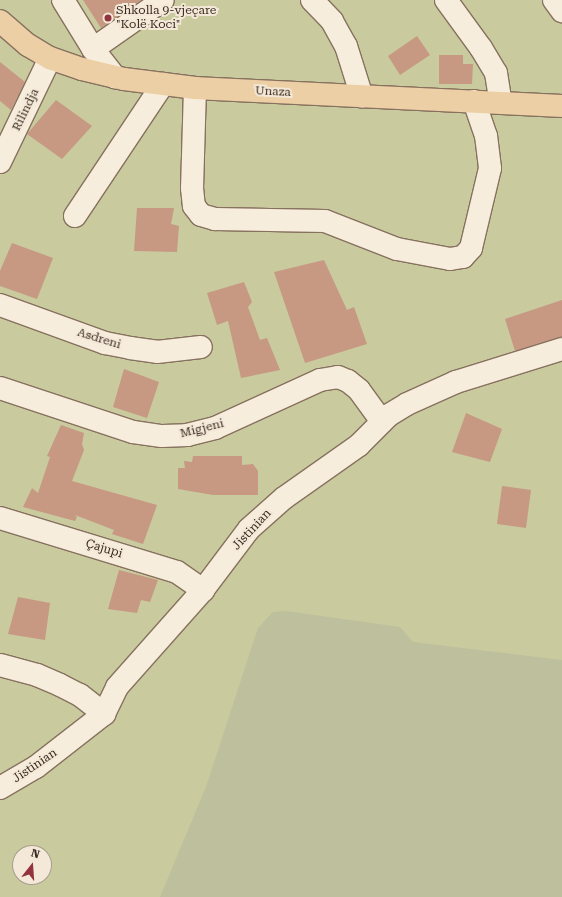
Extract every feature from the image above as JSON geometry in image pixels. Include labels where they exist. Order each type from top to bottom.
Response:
[{"type":"main road","name":"Unaza","points":[[0,21],[28,45],[50,58],[82,69],[115,77],[195,88],[562,106]]},
{"type":"street","points":[[63,0],[92,49],[115,77]]},
{"type":"street","points":[[92,49],[163,0]]},
{"type":"street","points":[[312,0],[332,21],[346,46],[362,97]]},
{"type":"street","points":[[446,0],[481,48],[496,73],[501,103]]},
{"type":"street","points":[[554,0],[562,11]]},
{"type":"street","name":"Rilindja","points":[[0,162],[50,58]]},
{"type":"street","points":[[75,216],[163,84]]},
{"type":"street","points":[[195,88],[192,188],[194,206],[201,215],[215,219],[325,221],[396,249],[450,259],[463,257],[471,248],[490,168],[486,136],[474,101]]},
{"type":"street","name":"Asdreni","points":[[0,305],[105,343],[157,352],[201,347]]},
{"type":"street","name":"Jistinian","points":[[0,788],[36,768],[104,714],[117,687],[203,590],[249,529],[266,513],[359,445],[382,422],[408,404],[456,382],[562,349]]},
{"type":"street","name":"Migjeni","points":[[0,388],[133,432],[174,436],[215,428],[320,380],[338,377],[348,381],[359,390],[382,422]]},
{"type":"street","name":"Çajupi","points":[[0,518],[177,572],[203,590]]},
{"type":"street","points":[[0,665],[37,675],[60,685],[80,695],[104,714]]},
{"type":"green space","points":[[0,0],[562,0],[562,897],[0,897]]},
{"type":"green space","points":[[286,611],[400,627],[413,642],[562,660],[562,897],[160,897],[206,787],[258,628],[273,612]]},
{"type":"building","points":[[83,0],[141,0],[101,28]]},
{"type":"building","points":[[417,36],[430,55],[400,75],[388,56]]},
{"type":"building","points":[[439,55],[463,55],[463,64],[473,64],[472,84],[439,84]]},
{"type":"building","points":[[0,62],[25,82],[11,110],[0,101]]},
{"type":"building","points":[[56,100],[92,126],[62,159],[27,134]]},
{"type":"building","points":[[137,208],[174,208],[171,224],[179,226],[177,252],[134,251]]},
{"type":"building","points":[[12,243],[53,258],[37,299],[0,286],[0,271]]},
{"type":"building","points":[[324,260],[347,310],[354,307],[367,344],[305,363],[274,272]]},
{"type":"building","points":[[244,282],[252,302],[248,307],[260,340],[267,338],[280,370],[241,378],[228,321],[217,325],[207,293]]},
{"type":"building","points":[[562,300],[562,337],[515,351],[505,319]]},
{"type":"building","points":[[124,369],[159,382],[147,418],[113,407]]},
{"type":"building","points":[[466,413],[502,429],[490,462],[452,452]]},
{"type":"building","points":[[61,425],[84,433],[82,444],[84,450],[72,481],[157,505],[143,544],[112,534],[114,530],[75,515],[77,517],[75,521],[23,507],[32,488],[38,493],[50,457],[47,456]]},
{"type":"building","points":[[193,456],[242,456],[242,465],[253,464],[258,471],[258,495],[213,495],[178,489],[178,468],[185,468],[184,461],[192,462]]},
{"type":"building","points":[[502,486],[531,490],[526,528],[497,524]]},
{"type":"building","points":[[119,570],[158,580],[150,602],[141,600],[137,613],[108,609]]},
{"type":"building","points":[[18,597],[50,603],[45,640],[8,634]]},
{"type":"place","name":"Shkolla 9-vjeçare \"Kolë Koci\"","points":[[108,18]]}]
